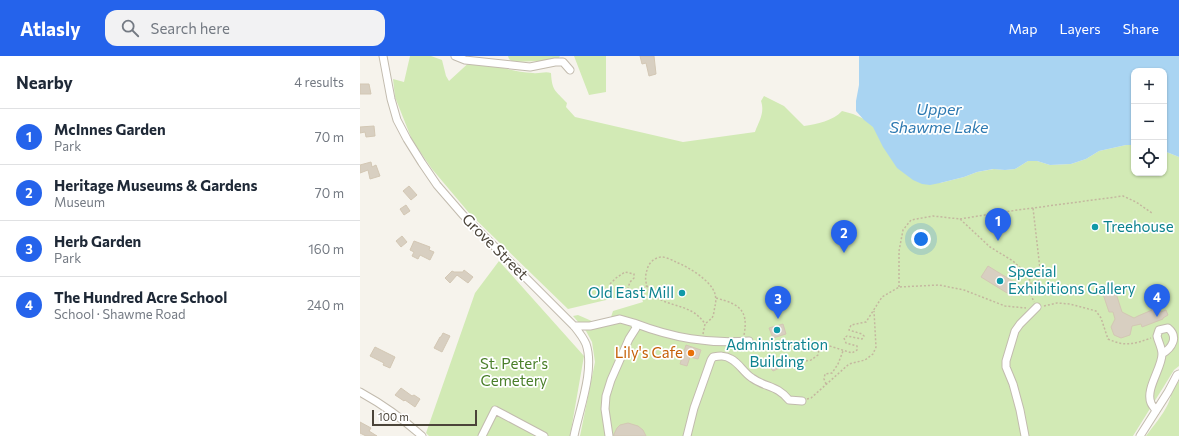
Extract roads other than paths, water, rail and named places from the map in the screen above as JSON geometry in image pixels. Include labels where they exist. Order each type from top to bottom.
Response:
[{"type":"street","name":"Grove Street","points":[[383,56],[391,99],[397,120],[407,139],[437,185],[463,215],[574,326],[585,342],[588,352],[588,365],[584,394],[574,436]]},
{"type":"street","points":[[455,56],[465,60],[530,67],[563,62],[570,70]]},
{"type":"street","points":[[1025,436],[1020,410],[1013,384],[1006,367],[1006,362],[1015,331],[1036,307]]},
{"type":"street","points":[[574,326],[590,326],[620,319],[667,334],[708,341],[749,341]]},
{"type":"street","points":[[609,436],[605,410],[606,396],[629,339],[636,328],[634,324]]},
{"type":"street","points":[[1156,411],[1151,403],[1150,396],[1162,354],[1157,336],[1160,330],[1168,328],[1173,331],[1175,336],[1174,342],[1170,350],[1162,354]]},
{"type":"street","points":[[686,436],[694,408],[713,357],[722,356],[732,359],[751,377],[761,383],[776,388],[789,400],[802,401]]},
{"type":"street","points":[[1140,436],[1179,374]]},
{"type":"street","points":[[360,392],[391,411],[422,436]]},
{"type":"street","points":[[482,436],[493,408],[544,436]]},
{"type":"water","name":"Upper Shawme Lake","points":[[859,56],[1179,56],[1179,157],[1167,152],[1167,68],[1131,68],[1131,145],[1099,151],[1086,159],[1071,164],[1050,165],[1037,161],[1028,161],[1015,169],[993,169],[977,172],[964,177],[930,185],[922,184],[913,180],[897,168],[883,147],[873,127],[856,111],[859,85]]},
{"type":"place","name":"Treehouse","points":[[1095,227]]},
{"type":"place","name":"McInnes Garden","points":[[998,241]]},
{"type":"place","name":"Heritage Museums & Gardens","points":[[844,253]]},
{"type":"place","name":"Special Exhibitions Gallery","points":[[1000,281]]},
{"type":"place","name":"Old East Mill","points":[[682,293]]},
{"type":"place","name":"The Hundred Acre School","points":[[1157,317]]},
{"type":"place","name":"Herb Garden","points":[[778,319]]},
{"type":"place","name":"Administration Building","points":[[777,330]]},
{"type":"place","name":"Lily's Cafe","points":[[691,353]]},
{"type":"park label","name":"St. Peter's Cemetery","points":[[514,372]]}]
